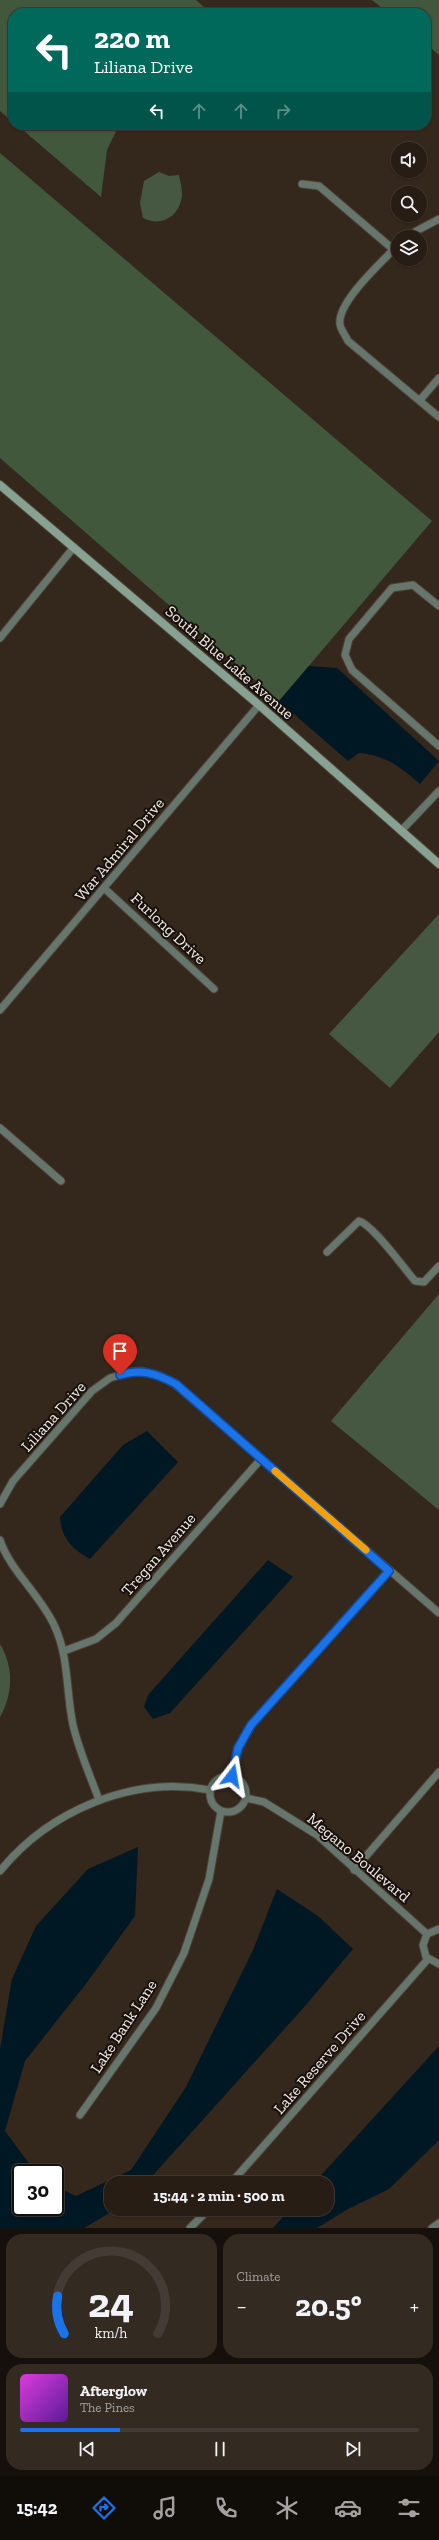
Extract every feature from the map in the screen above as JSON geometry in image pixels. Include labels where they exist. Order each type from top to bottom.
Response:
[{"type":"main road","name":"South Blue Lake Avenue","points":[[0,485],[259,705],[439,864]]},
{"type":"street","points":[[302,184],[319,186],[391,243]]},
{"type":"street","points":[[419,230],[439,220]]},
{"type":"street","points":[[391,253],[352,296],[341,311],[340,325],[348,341],[439,417]]},
{"type":"street","points":[[420,400],[439,378]]},
{"type":"street","points":[[0,638],[74,547]]},
{"type":"street","points":[[439,606],[412,585],[392,588],[349,639],[344,655],[352,670],[439,746]]},
{"type":"street","name":"War Admiral Drive","points":[[0,1010],[259,705]]},
{"type":"street","points":[[401,832],[439,791]]},
{"type":"street","name":"Furlong Drive","points":[[104,888],[214,989]]},
{"type":"street","points":[[0,1128],[61,1181]]},
{"type":"street","points":[[327,1252],[359,1221],[366,1223],[415,1280],[424,1282],[439,1266]]},
{"type":"street","name":"Liliana Drive","points":[[0,1504],[12,1481],[92,1391],[110,1378],[130,1372],[142,1371],[161,1376],[176,1384],[439,1613]]},
{"type":"street","name":"Tregan Avenue","points":[[64,1651],[96,1639],[116,1623],[261,1459]]},
{"type":"street","points":[[0,1540],[10,1562],[42,1603],[55,1627],[64,1651],[73,1724],[99,1800]]},
{"type":"street","points":[[232,1776],[238,1748],[251,1725],[389,1571]]},
{"type":"street","points":[[354,1870],[439,1772]]},
{"type":"street","points":[[232,1776],[242,1781],[245,1786],[246,1798],[239,1809],[227,1812],[221,1811],[212,1803],[210,1790],[212,1785],[220,1777],[232,1776]]},
{"type":"street","points":[[0,1871],[17,1850],[44,1828],[99,1800],[126,1792],[164,1788],[196,1788],[210,1790]]},
{"type":"street","name":"Megano Boulevard","points":[[246,1798],[264,1802],[317,1836],[427,1934]]},
{"type":"street","name":"Lake Bank Lane","points":[[80,2115],[156,2008],[184,1953],[209,1879],[221,1811]]},
{"type":"street","points":[[439,1929],[427,1934],[423,1945],[423,1952],[428,1959],[439,1964]]},
{"type":"street","name":"Lake Reserve Drive","points":[[237,2176],[428,1959]]},
{"type":"street","points":[[190,2228],[201,2216]]},
{"type":"street","points":[[432,2228],[439,2223]]},
{"type":"green space","points":[[0,0],[196,0],[205,8],[8,8],[8,118],[0,111]]},
{"type":"green space","points":[[372,0],[439,0],[439,55],[431,48],[431,8],[382,8]]},
{"type":"green space","points":[[23,130],[117,130],[107,150],[101,197]]},
{"type":"green space","points":[[0,153],[432,521],[279,701],[0,458]]},
{"type":"green space","points":[[159,172],[169,176],[179,175],[182,192],[181,201],[178,208],[169,218],[150,221],[143,218],[140,203],[144,181]]},
{"type":"green space","points":[[439,914],[439,1032],[390,1088],[329,1034]]},
{"type":"green space","points":[[439,1294],[439,1510],[331,1421]]},
{"type":"green space","points":[[0,1644],[8,1662],[10,1680],[7,1699],[0,1717]]},
{"type":"water","points":[[309,666],[337,668],[439,761],[420,784],[399,767],[377,756],[359,753],[348,761],[279,701]]},
{"type":"water","points":[[147,1431],[178,1462],[90,1559],[73,1547],[65,1537],[60,1517],[123,1445]]},
{"type":"water","points":[[268,1560],[293,1577],[170,1713],[153,1719],[144,1707],[148,1695]]},
{"type":"water","points":[[138,1847],[135,1916],[85,1985],[25,2061],[5,2131],[29,2164],[12,2164],[12,2216],[64,2216],[64,2190],[76,2196],[104,2183],[104,2216],[84,2228],[0,2228],[0,2049],[12,1979],[36,1926],[88,1869]]},
{"type":"water","points":[[277,1889],[318,1916],[353,1949],[305,2006],[152,2176],[118,2176],[131,2170],[186,2087],[253,1950]]},
{"type":"water","points":[[439,2046],[439,2140],[389,2189],[348,2209],[317,2228],[273,2228],[284,2216],[334,2216],[334,2176],[320,2176]]},
{"type":"slow traffic","points":[[275,1471],[366,1550]]},
{"type":"route","points":[[120,1375],[142,1371],[161,1376],[176,1384],[389,1571],[251,1725],[238,1748],[232,1776]]}]
